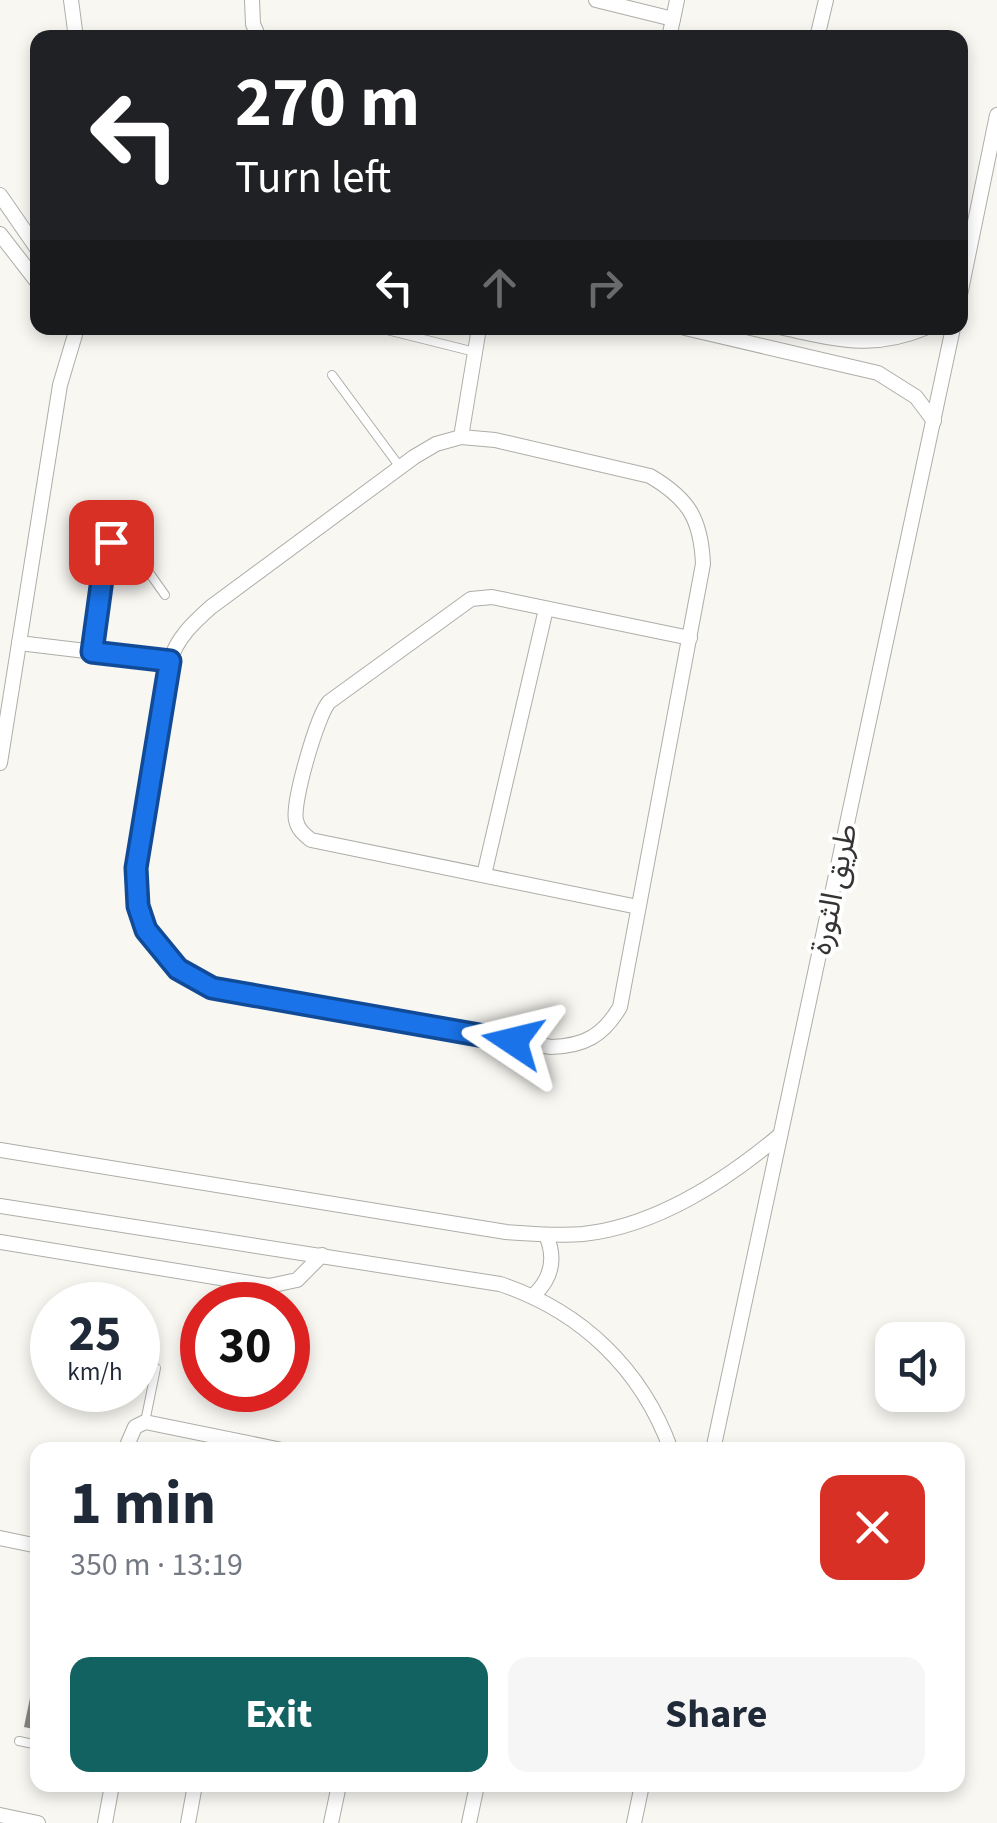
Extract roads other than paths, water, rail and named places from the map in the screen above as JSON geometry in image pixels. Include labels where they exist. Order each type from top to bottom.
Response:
[{"type":"street","points":[[71,0],[75,30]]},
{"type":"street","points":[[252,0],[256,30]]},
{"type":"street","points":[[596,0],[673,19]]},
{"type":"street","points":[[670,30],[677,0]]},
{"type":"street","points":[[819,30],[826,0]]},
{"type":"street","points":[[968,256],[997,115]]},
{"type":"street","points":[[0,195],[30,238]]},
{"type":"street","points":[[0,234],[30,273]]},
{"type":"street","points":[[0,764],[63,367],[71,335]]},
{"type":"street","points":[[461,438],[478,335]]},
{"type":"street","points":[[718,335],[842,362],[891,379],[916,397],[934,420]]},
{"type":"street","points":[[817,335],[879,342],[902,335]]},
{"type":"street","name":"طريق الثورة","points":[[715,1442],[952,335]]},
{"type":"street","points":[[842,362],[847,341]]},
{"type":"street","points":[[461,438],[494,440],[650,476],[686,504],[702,539],[703,564],[620,1007],[608,1027],[592,1040],[572,1046],[551,1047],[212,988],[178,969],[146,930],[138,906],[136,868],[170,661],[191,624],[400,467],[436,444],[461,438]]},
{"type":"street","points":[[638,907],[311,840],[298,828],[295,810],[321,712],[338,694],[470,599],[492,598],[690,638]]},
{"type":"street","points":[[484,876],[546,608]]},
{"type":"street","points":[[19,644],[170,661]]},
{"type":"street","points":[[0,1150],[488,1230],[546,1235],[586,1234],[651,1216],[743,1166],[780,1135]]},
{"type":"street","points":[[0,1206],[500,1284],[534,1295],[582,1324],[610,1348],[669,1442]]},
{"type":"street","points":[[534,1295],[550,1272],[552,1253],[546,1235]]},
{"type":"street","points":[[0,1242],[269,1286],[297,1280],[322,1255]]},
{"type":"street","points":[[129,1442],[134,1427],[144,1422],[243,1442]]},
{"type":"street","points":[[0,1538],[30,1544]]},
{"type":"street","points":[[105,1823],[111,1792]]},
{"type":"street","points":[[188,1823],[194,1792]]},
{"type":"street","points":[[332,1823],[338,1792]]},
{"type":"street","points":[[469,1823],[475,1792]]},
{"type":"street","points":[[634,1823],[641,1792]]},
{"type":"street","points":[[0,1815],[38,1823]]},
{"type":"lane","points":[[407,335],[475,352]]},
{"type":"lane","points":[[332,375],[400,467]]},
{"type":"lane","points":[[92,652],[106,550],[111,542],[120,539],[129,544],[165,595]]},
{"type":"lane","points":[[144,1422],[146,1412]]},
{"type":"lane","points":[[19,1741],[30,1743]]}]
